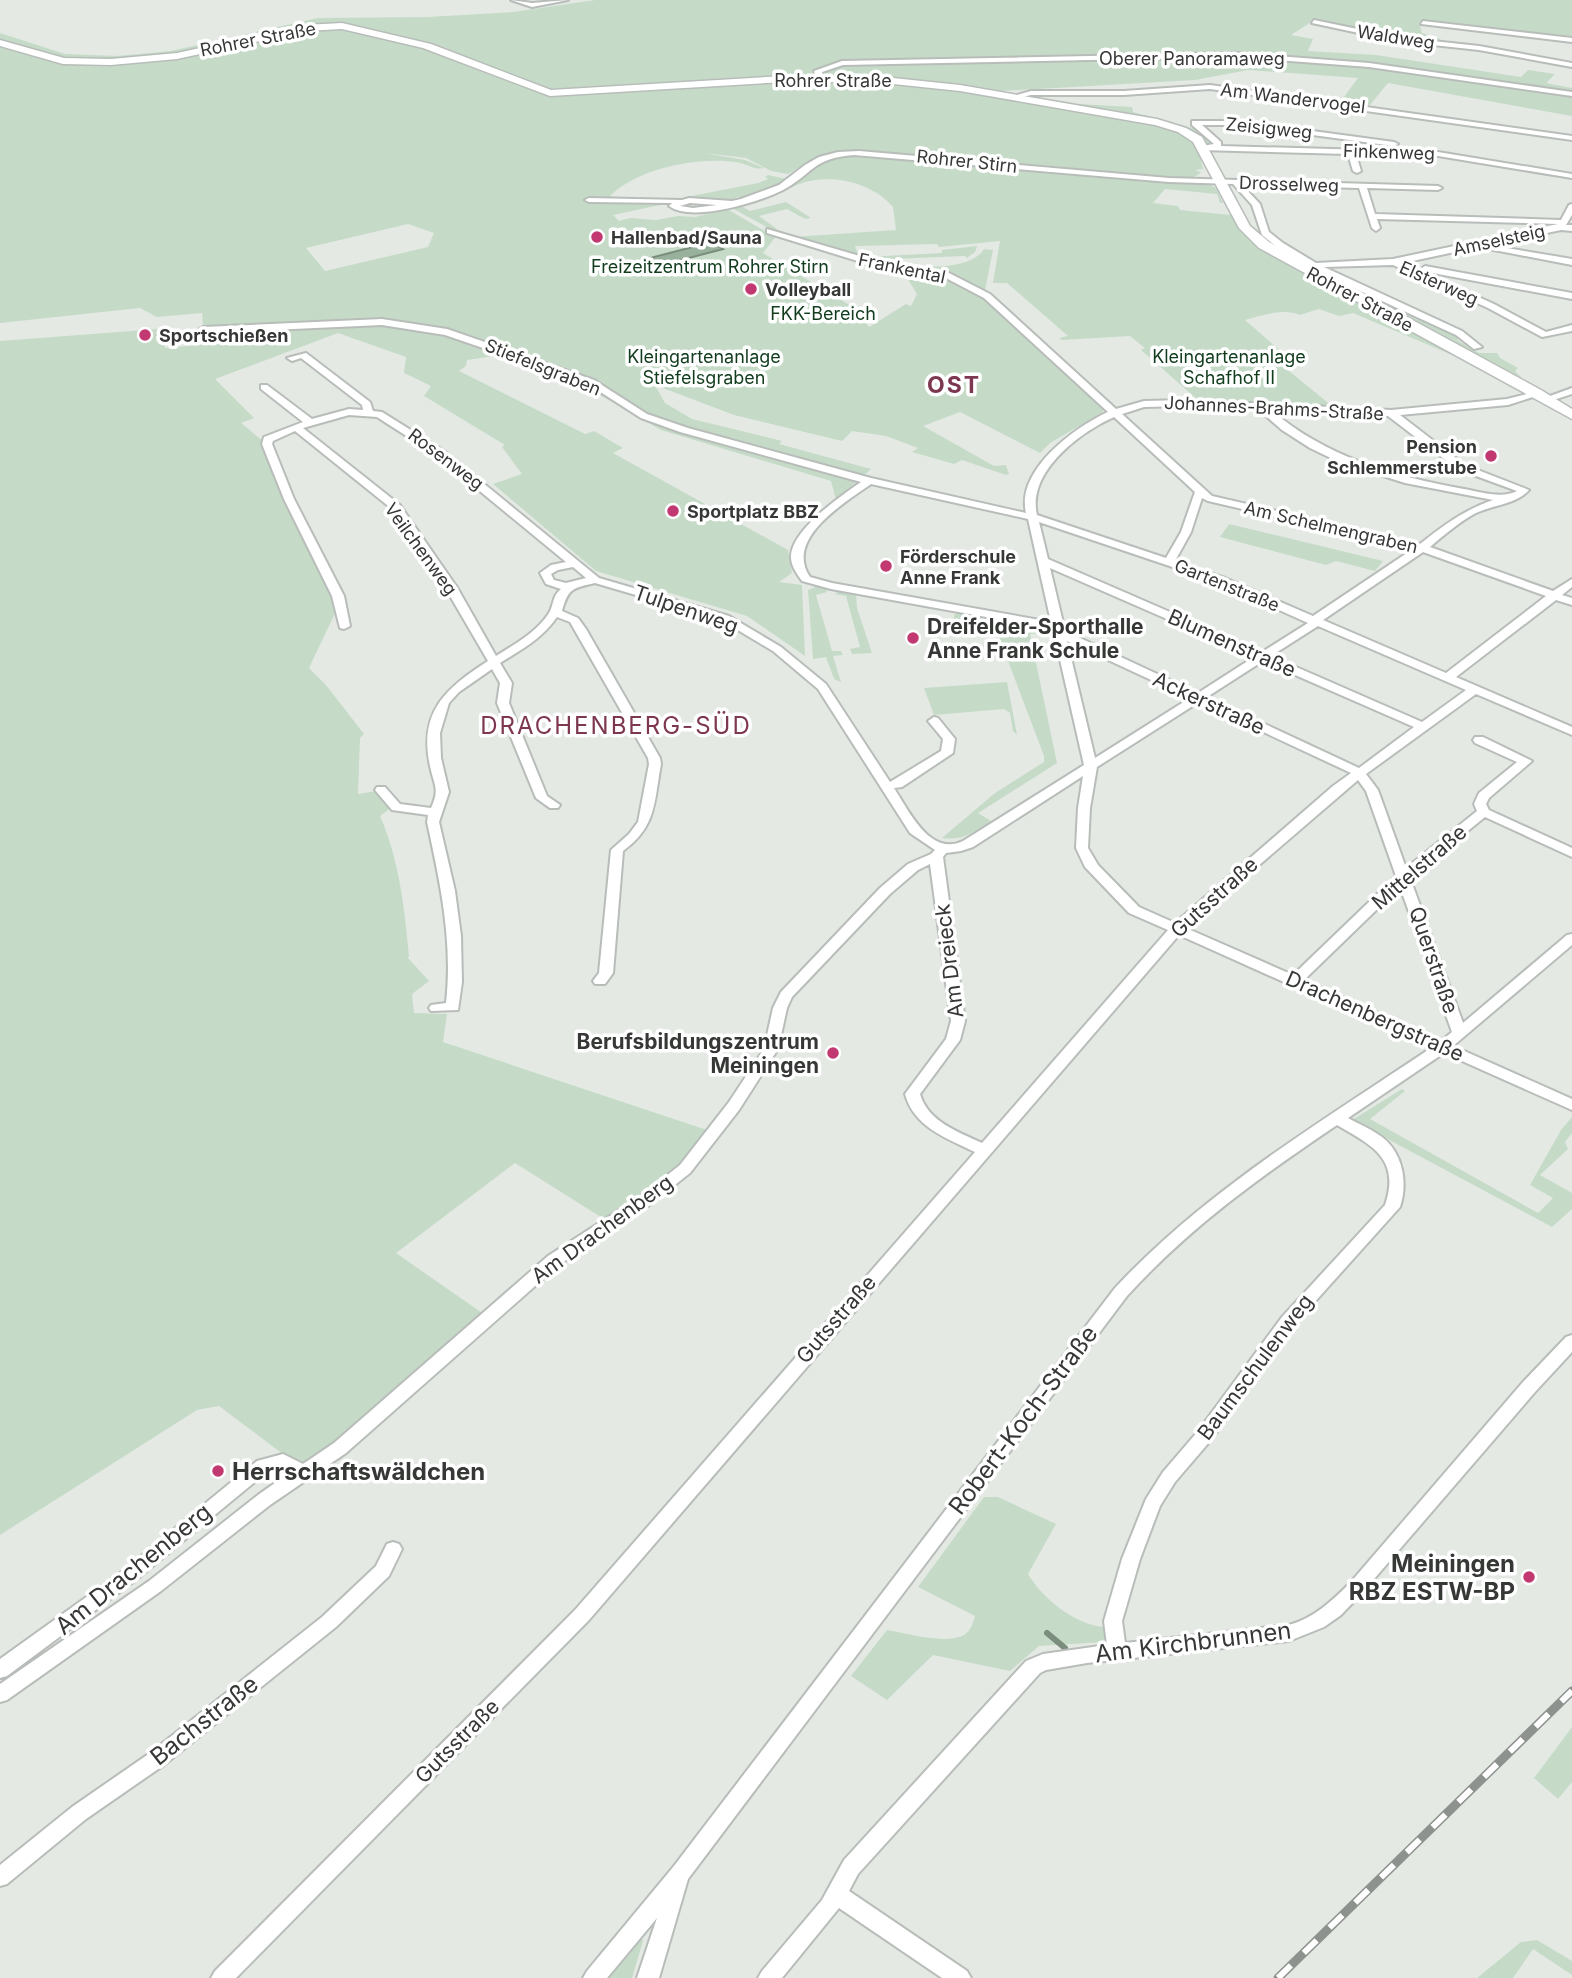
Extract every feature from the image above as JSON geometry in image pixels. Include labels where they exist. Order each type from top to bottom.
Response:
[{"type":"main road","name":"Rohrer Straße","points":[[0,43],[50,59],[104,63],[164,58],[305,28],[342,26],[376,32],[457,56],[550,93],[820,78],[898,80],[1167,124],[1210,148],[1217,181],[1250,234],[1272,251],[1308,266],[1572,415]]},
{"type":"street","points":[[514,0],[532,5],[565,0]]},
{"type":"street","name":"Waldweg","points":[[1314,22],[1396,39],[1481,44],[1572,65]]},
{"type":"street","points":[[1423,23],[1572,40]]},
{"type":"street","name":"Oberer Panoramaweg","points":[[820,78],[818,71],[822,68],[842,63],[1237,55],[1369,65],[1572,94]]},
{"type":"street","name":"Am Wandervogel","points":[[1014,97],[1031,93],[1124,93],[1210,87],[1572,138]]},
{"type":"street","name":"Zeisigweg","points":[[1210,148],[1218,144],[1195,124],[1224,122],[1268,127],[1411,147],[1415,149],[1414,153]]},
{"type":"street","name":"Finkenweg","points":[[1210,148],[1443,154],[1572,176]]},
{"type":"street","points":[[1351,151],[1357,171]]},
{"type":"street","name":"Rohrer Stirn","points":[[589,200],[679,201],[674,204],[674,208],[689,212],[782,187],[821,160],[859,153],[1149,178],[1217,181]]},
{"type":"street","name":"Drosselweg","points":[[1217,181],[1438,188]]},
{"type":"street","name":"Rohrer Straße","points":[[1235,182],[1256,204],[1265,233],[1308,266]]},
{"type":"street","name":"Drosselweg","points":[[1362,186],[1376,228]]},
{"type":"street","points":[[1373,216],[1562,225],[1572,206]]},
{"type":"street","name":"Amselsteig","points":[[1308,266],[1393,262],[1562,225],[1572,228]]},
{"type":"street","name":"Frankental","points":[[770,231],[893,269],[944,274],[987,296],[1115,412]]},
{"type":"street","points":[[1474,245],[1572,262]]},
{"type":"street","name":"Elsterweg","points":[[1393,262],[1572,296]]},
{"type":"street","name":"Elsterweg","points":[[1393,262],[1469,295],[1545,335],[1572,328]]},
{"type":"street","name":"Elsterweg","points":[[1308,266],[1459,333],[1476,346]]},
{"type":"street","name":"Stiefelsgraben","points":[[203,330],[382,322],[447,332],[592,382],[654,419],[719,440],[869,481]]},
{"type":"street","name":"Rosenweg","points":[[292,358],[303,355],[367,404],[368,411],[379,414],[422,439],[595,580]]},
{"type":"street","points":[[264,387],[309,422]]},
{"type":"street","name":"Johannes-Brahms-Straße","points":[[1091,766],[1030,499],[1040,470],[1078,435],[1115,412],[1160,402],[1391,413],[1508,402],[1572,391]]},
{"type":"street","points":[[1261,407],[1297,437],[1352,463],[1415,483],[1506,499]]},
{"type":"street","points":[[344,626],[338,596],[289,499],[267,444],[268,439],[309,422],[349,412],[368,411]]},
{"type":"street","name":"Am Schelmengraben","points":[[1115,412],[1199,493],[1208,498],[1422,548],[1572,602]]},
{"type":"street","points":[[934,721],[948,739],[947,753],[898,784],[887,786],[915,830],[945,852],[968,844],[1199,698],[1422,548],[1456,520],[1473,510],[1524,490],[1461,467],[1391,413]]},
{"type":"street","name":"Veilchenweg","points":[[296,427],[396,508],[452,589],[506,683],[503,703],[541,798],[554,805]]},
{"type":"street","name":"Gartenstraße","points":[[869,481],[1034,517],[1240,587],[1315,622],[1572,731]]},
{"type":"street","name":"Ackerstraße","points":[[869,481],[849,494],[803,539],[797,549],[797,561],[806,579],[1059,630],[1358,772]]},
{"type":"street","points":[[1169,562],[1186,532],[1199,493]]},
{"type":"street","name":"Blumenstraße","points":[[1043,561],[1421,726]]},
{"type":"street","points":[[574,564],[555,567],[545,573],[550,582],[567,587],[595,580]]},
{"type":"street","name":"Tulpenweg","points":[[595,580],[725,618],[777,649],[807,671],[822,687],[887,786]]},
{"type":"street","points":[[1448,677],[1572,582]]},
{"type":"street","points":[[436,1008],[453,1007],[457,979],[453,906],[433,822],[433,812],[443,792],[434,754],[439,711],[449,694],[546,624],[560,606],[560,595],[567,587]]},
{"type":"street","points":[[556,613],[573,620],[580,629],[655,764],[644,822],[634,836],[617,850],[606,973],[600,981]]},
{"type":"street","name":"Gutsstraße","points":[[222,1978],[582,1615],[1176,930],[1358,772],[1475,689]]},
{"type":"street","name":"Mittelstraße","points":[[1296,980],[1404,876],[1484,812],[1480,804],[1483,796],[1526,761],[1479,740]]},
{"type":"street","name":"Drachenbergstraße","points":[[1091,766],[1084,807],[1084,855],[1092,867],[1134,910],[1570,1102]]},
{"type":"street","name":"Querstraße","points":[[1358,772],[1372,790],[1460,1033]]},
{"type":"street","points":[[381,790],[396,807],[433,812]]},
{"type":"street","points":[[1484,812],[1572,853]]},
{"type":"street","name":"Am Dreieck","points":[[945,852],[958,1021],[953,1040],[912,1094],[918,1111],[941,1128],[983,1150]]},
{"type":"street","name":"Am Drachenberg","points":[[0,1694],[155,1586],[243,1516],[341,1448],[554,1260],[646,1200],[685,1169],[734,1107],[771,1049],[780,1008],[786,995],[884,891],[913,867],[945,852]]},
{"type":"street","name":"Robert-Koch-Straße","points":[[594,1978],[681,1873],[1121,1292],[1204,1212],[1270,1163],[1339,1119],[1443,1046],[1572,938]]},
{"type":"street","name":"Baumschulenweg","points":[[1119,1652],[1114,1639],[1113,1621],[1131,1559],[1152,1504],[1169,1476],[1205,1435],[1288,1321],[1392,1207],[1398,1195],[1394,1170],[1386,1151],[1377,1142],[1339,1119]]},
{"type":"street","name":"Am Kirchbrunnen","points":[[769,1978],[837,1895],[850,1867],[1033,1667],[1044,1662],[1305,1629],[1332,1612],[1572,1341]]},
{"type":"street","name":"Am Drachenberg","points":[[0,1670],[130,1575],[263,1466],[283,1461],[303,1473]]},
{"type":"street","name":"Bachstraße","points":[[0,1877],[79,1813],[156,1759],[329,1622],[383,1571],[393,1549]]},
{"type":"street","name":"Robert-Koch-Straße","points":[[648,1978],[681,1873]]},
{"type":"street","points":[[837,1895],[960,1978]]},
{"type":"green space","points":[[595,0],[1572,0],[1572,36],[1419,22],[1422,33],[1440,39],[1438,43],[1314,20],[1291,35],[1313,39],[1308,51],[1376,55],[1521,77],[1528,70],[1555,74],[1546,83],[1572,88],[1572,116],[1388,83],[1370,105],[1341,101],[1358,78],[1248,70],[1195,80],[1001,91],[1017,100],[1136,119],[1179,132],[1194,143],[1200,157],[1203,169],[1195,170],[1201,172],[1191,178],[1152,177],[1166,177],[1040,165],[1133,176],[875,151],[837,154],[790,174],[814,158],[788,174],[771,171],[746,158],[704,153],[745,160],[764,168],[720,161],[686,163],[652,172],[622,186],[610,196],[616,197],[610,202],[665,204],[613,215],[619,221],[630,218],[656,220],[678,216],[695,217],[727,209],[777,235],[763,253],[848,304],[860,314],[869,327],[906,304],[911,306],[917,294],[907,278],[909,275],[937,274],[960,283],[981,296],[1026,333],[1103,408],[1103,412],[1050,443],[1040,453],[960,412],[923,426],[994,466],[1006,465],[1009,474],[1006,475],[962,460],[954,464],[912,452],[918,448],[886,436],[852,431],[842,441],[734,415],[655,385],[665,403],[692,419],[782,441],[779,444],[871,469],[836,500],[831,481],[661,430],[586,387],[514,359],[501,355],[467,360],[466,366],[459,371],[585,434],[594,431],[623,448],[613,453],[788,550],[792,573],[779,582],[802,585],[805,656],[747,616],[596,571],[493,484],[522,474],[502,447],[505,445],[424,396],[431,386],[404,373],[406,357],[338,333],[215,379],[254,418],[241,423],[263,441],[338,607],[309,668],[326,685],[364,734],[360,738],[358,794],[376,791],[392,807],[380,816],[387,832],[400,885],[407,957],[429,981],[412,994],[414,1013],[447,1014],[443,1042],[707,1130],[662,1181],[604,1219],[515,1163],[396,1253],[485,1315],[337,1443],[300,1467],[219,1406],[197,1410],[0,1535],[0,341],[171,328],[171,342],[165,343],[165,348],[245,341],[244,335],[338,324],[210,327],[203,325],[202,313],[157,317],[140,308],[0,323],[0,33],[65,54],[117,56],[171,51],[318,18],[428,17],[513,12]],"holes":[[[357,26],[463,55],[540,87],[560,90],[548,94],[537,92],[463,61],[353,28]],[[408,224],[434,233],[428,247],[325,271],[306,248]]]},
{"type":"green space","points":[[1031,96],[1079,104],[1132,107],[1133,112],[1200,130],[1214,144],[1208,146],[1202,138],[1187,129],[1028,99]]},
{"type":"green space","name":"Kleingartenanlage Schafhof II","points":[[851,155],[1208,184],[1216,188],[1223,203],[1220,203],[1217,194],[1165,189],[1153,203],[1178,206],[1180,210],[1231,215],[1247,237],[1271,255],[1463,357],[1457,357],[1353,313],[1339,316],[1319,309],[1300,315],[1273,313],[1245,320],[1290,359],[1278,362],[1332,406],[1198,400],[1141,350],[1145,348],[1130,336],[1059,338],[1068,336],[1007,283],[993,283],[1000,241],[939,247],[937,244],[855,246],[858,254],[865,254],[866,257],[942,253],[942,250],[977,246],[975,252],[967,258],[891,259],[900,263],[926,266],[955,265],[977,256],[984,249],[993,250],[985,290],[977,291],[940,271],[906,270],[793,237],[896,230],[893,207],[872,190],[831,179],[803,183],[791,188],[788,186],[824,161]]},
{"type":"green space","points":[[768,175],[787,179],[768,190],[729,201],[717,202],[692,196],[758,183],[768,179],[765,177]]},
{"type":"green space","points":[[753,202],[741,206],[750,211],[786,202],[811,218],[805,219],[787,209],[759,216],[777,229],[772,230],[730,207]]},
{"type":"green space","points":[[1317,269],[1460,335],[1457,340],[1479,353],[1497,353],[1500,358],[1518,368],[1515,371],[1522,378],[1518,379]]},
{"type":"green space","points":[[1229,524],[1383,561],[1375,571],[1336,561],[1326,565],[1220,537]]},
{"type":"green space","points":[[818,586],[825,587],[827,592],[816,595],[832,651],[841,651],[843,655],[833,656],[841,682],[834,679],[826,657],[813,659],[808,590]]},
{"type":"green space","points":[[840,590],[856,594],[857,608],[872,653],[852,654],[850,649],[860,647],[846,596],[835,594]]},
{"type":"green space","points":[[958,612],[1042,628],[1050,633],[1030,634],[1057,763],[978,813],[991,821],[968,835],[949,839],[942,838],[995,793],[1044,762],[996,629],[954,620],[954,615]]},
{"type":"green space","points":[[1007,682],[1017,735],[1013,731],[1010,713],[1004,709],[934,715],[924,688]]},
{"type":"green space","points":[[1402,1089],[1405,1091],[1370,1119],[1538,1213],[1553,1198],[1530,1185],[1561,1130],[1572,1117],[1572,1133],[1565,1142],[1568,1149],[1540,1175],[1572,1193],[1572,1209],[1552,1227],[1352,1120]]},
{"type":"green space","points":[[984,1497],[998,1497],[1056,1524],[1028,1574],[1060,1609],[1082,1621],[1104,1627],[1105,1642],[1039,1646],[1010,1671],[933,1655],[887,1700],[851,1676],[887,1630],[947,1639],[964,1635],[971,1627],[975,1616],[918,1587]]},
{"type":"green space","points":[[1572,1727],[1572,1782],[1558,1799],[1534,1778]]},
{"type":"green space","points":[[642,1938],[632,1978],[606,1978],[637,1939]]},
{"type":"green space","points":[[1537,1940],[1572,1961],[1572,1975],[1533,1949],[1513,1978],[1477,1978],[1521,1942]]},
{"type":"shaded area","points":[[712,242],[723,249],[662,265],[650,258]]},
{"type":"waterway","points":[[1047,1633],[1065,1648]]},
{"type":"railway","points":[[1278,1978],[1572,1691]]},
{"type":"place","name":"Hallenbad/Sauna","points":[[597,237]]},
{"type":"place","name":"Volleyball","points":[[751,289]]},
{"type":"place","name":"Sportschießen","points":[[145,335]]},
{"type":"place","name":"Pension Schlemmerstube","points":[[1491,456]]},
{"type":"place","name":"Sportplatz BBZ","points":[[673,511]]},
{"type":"place","name":"Förderschule Anne Frank","points":[[886,566]]},
{"type":"place","name":"Dreifelder-Sporthalle Anne Frank Schule","points":[[913,638]]},
{"type":"place","name":"Berufsbildungszentrum Meiningen","points":[[833,1053]]},
{"type":"place","name":"Herrschaftswäldchen","points":[[218,1471]]},
{"type":"place","name":"Meiningen RBZ ESTW-BP","points":[[1529,1577]]},
{"type":"district","name":"OST","points":[[954,385]]},
{"type":"district","name":"DRACHENBERG-SÜD","points":[[616,725]]},
{"type":"park label","name":"Freizeitzentrum Rohrer Stirn","points":[[710,266]]},
{"type":"park label","name":"FKK-Bereich","points":[[823,313]]},
{"type":"park label","name":"Kleingartenanlage Stiefelsgraben","points":[[704,366]]}]
